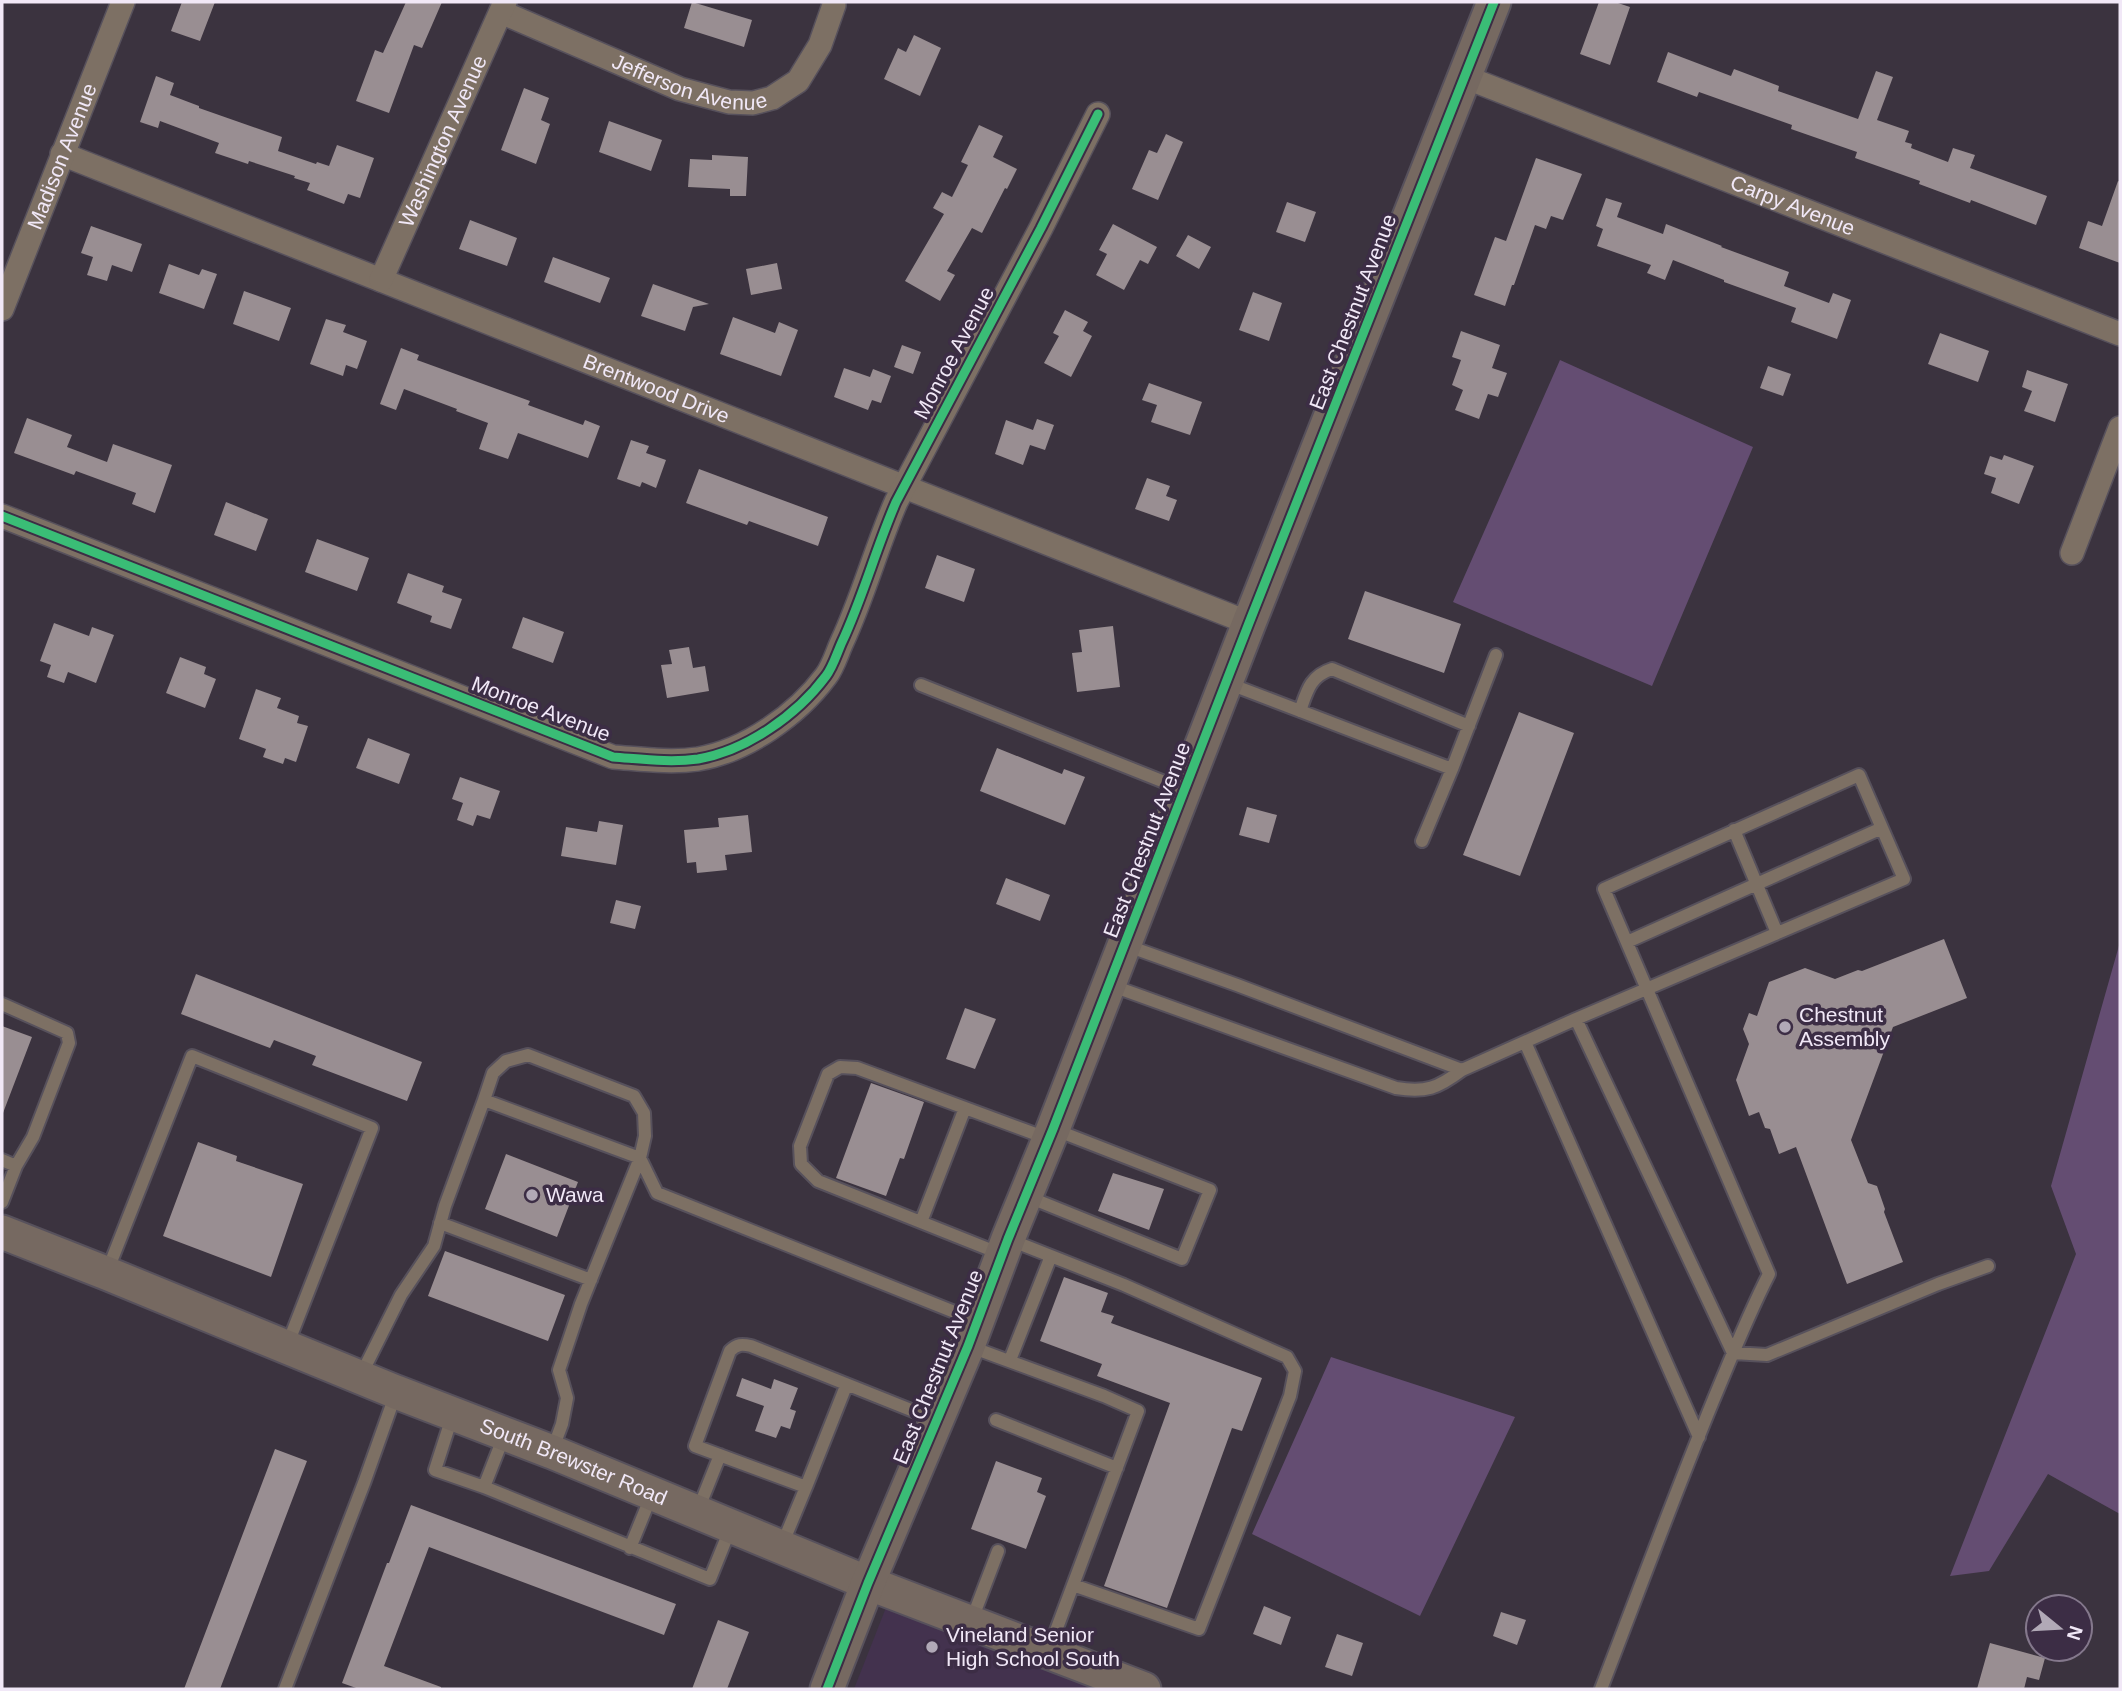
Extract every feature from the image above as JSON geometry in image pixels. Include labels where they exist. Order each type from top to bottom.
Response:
[{"type":"street","name":"Madison Avenue","points":[[2,309],[123,2]]},
{"type":"street","name":"East Chestnut Avenue","points":[[827,1689],[1051,1135],[1494,2]]},
{"type":"street","name":"Jefferson Avenue","points":[[503,7],[680,89],[729,102],[753,103],[772,98],[798,80],[820,45],[834,5]]},
{"type":"street","name":"Washington Avenue","points":[[381,280],[503,7]]},
{"type":"street","name":"Carpy Avenue","points":[[1465,77],[2120,334]]},
{"type":"street","name":"Monroe Avenue","points":[[2,516],[612,757],[664,761],[700,759],[753,741],[794,710],[827,675],[850,625],[881,536],[905,486],[1098,114]]},
{"type":"street","name":"Brentwood Drive","points":[[62,155],[1249,623]]},
{"type":"street","points":[[2072,553],[2120,428]]},
{"type":"street","name":"South Brewster Road","points":[[2,1233],[396,1392],[505,1433],[869,1583],[1144,1689]]},
{"type":"lane","points":[[1422,841],[1496,655]]},
{"type":"lane","points":[[1300,711],[1308,687],[1321,673],[1332,670],[1469,726]]},
{"type":"lane","points":[[1227,683],[1452,769]]},
{"type":"lane","points":[[921,685],[1186,790]]},
{"type":"lane","points":[[1109,985],[1396,1088],[1426,1090],[1462,1070],[1576,1019],[1647,989],[1904,879],[1859,775],[1604,889],[1627,942],[1647,989],[1769,1274],[1733,1353],[1601,1689]]},
{"type":"lane","points":[[1627,942],[1882,828]]},
{"type":"lane","points":[[1734,831],[1777,933]]},
{"type":"lane","points":[[1125,945],[1462,1070]]},
{"type":"lane","points":[[2,1004],[66,1033],[69,1043],[33,1137],[16,1166],[2,1202]]},
{"type":"lane","points":[[1576,1019],[1733,1353]]},
{"type":"lane","points":[[1525,1042],[1699,1437]]},
{"type":"lane","points":[[360,1377],[401,1295],[434,1246],[493,1073],[506,1061],[528,1055],[634,1096],[644,1114],[645,1136],[640,1158],[581,1304],[559,1370],[567,1398],[562,1424],[552,1452]]},
{"type":"lane","points":[[106,1273],[192,1056],[372,1128],[287,1346]]},
{"type":"lane","points":[[1025,1196],[1182,1259],[1210,1190],[965,1108],[857,1068],[840,1067],[828,1074],[800,1146],[801,1164],[818,1181],[921,1222],[1005,1247],[1051,1256],[1287,1357],[1295,1371],[1290,1396],[1199,1629],[1073,1585]]},
{"type":"lane","points":[[484,1100],[640,1158],[657,1194],[972,1334],[1010,1360],[1138,1411],[1048,1652]]},
{"type":"lane","points":[[921,1222],[965,1108]]},
{"type":"lane","points":[[2,1160],[16,1166]]},
{"type":"lane","points":[[440,1223],[591,1280]]},
{"type":"lane","points":[[1010,1360],[1051,1256]]},
{"type":"lane","points":[[1733,1353],[1766,1356],[1938,1284],[1988,1266]]},
{"type":"lane","points":[[806,1487],[695,1446],[730,1351],[735,1346],[751,1346],[937,1420]]},
{"type":"lane","points":[[781,1546],[846,1386]]},
{"type":"lane","points":[[285,1689],[396,1392]]},
{"type":"lane","points":[[453,1413],[435,1469],[630,1548],[710,1580],[732,1526]]},
{"type":"lane","points":[[996,1420],[1117,1468]]},
{"type":"lane","points":[[484,1488],[505,1433]]},
{"type":"lane","points":[[697,1512],[720,1455]]},
{"type":"lane","points":[[630,1548],[652,1493]]},
{"type":"lane","points":[[971,1622],[998,1551]]},
{"type":"shaded area","points":[[1560,360],[1753,447],[1652,686],[1453,602]]},
{"type":"shaded area","points":[[2120,942],[2120,1514],[2048,1474],[1989,1571],[1950,1576],[2076,1254],[2051,1186]]},
{"type":"shaded area","points":[[1331,1357],[1515,1417],[1420,1616],[1252,1534]]},
{"type":"shaded area","name":"Vineland Senior High School South","points":[[887,1605],[1100,1689],[854,1689]]},
{"type":"building","points":[[182,2],[215,2],[200,41],[171,31]]},
{"type":"building","points":[[406,2],[442,2],[422,48],[414,45],[389,113],[356,101],[375,50],[383,53]]},
{"type":"building","points":[[692,2],[752,20],[744,47],[684,28]]},
{"type":"building","points":[[1599,2],[1615,2],[1630,7],[1610,65],[1580,54]]},
{"type":"building","points":[[914,35],[941,48],[920,96],[884,79],[898,48],[906,52]]},
{"type":"building","points":[[1668,52],[1731,76],[1734,69],[1779,86],[1778,91],[1858,119],[1876,71],[1893,77],[1877,120],[1909,131],[1905,142],[1912,144],[1911,148],[1948,162],[1953,148],[1975,155],[1970,168],[2047,196],[2036,225],[1971,200],[1970,203],[1919,184],[1920,181],[1855,158],[1857,152],[1791,129],[1792,125],[1699,92],[1697,97],[1657,82]]},
{"type":"building","points":[[156,76],[174,83],[170,95],[282,137],[278,151],[329,166],[337,145],[374,158],[360,198],[348,194],[344,204],[307,190],[310,183],[294,178],[295,176],[215,153],[219,143],[160,121],[158,128],[140,122]]},
{"type":"building","points":[[524,88],[549,98],[541,120],[550,124],[536,164],[501,150]]},
{"type":"building","points":[[609,121],[662,140],[651,171],[599,152]]},
{"type":"building","points":[[979,125],[1003,136],[993,157],[1017,169],[982,233],[972,228],[947,271],[955,275],[940,301],[905,281],[944,214],[933,208],[942,192],[952,197],[968,165],[961,162]]},
{"type":"building","points":[[1166,134],[1183,142],[1158,200],[1132,189],[1149,150],[1157,153]]},
{"type":"building","points":[[712,155],[748,157],[746,196],[730,196],[730,189],[688,187],[690,159],[712,160]]},
{"type":"building","points":[[1536,158],[1582,174],[1563,220],[1551,216],[1546,229],[1535,225],[1505,306],[1474,295],[1495,237],[1506,241]]},
{"type":"building","points":[[2118,181],[2120,263],[2079,248],[2088,221],[2102,226]]},
{"type":"building","points":[[1606,198],[1622,203],[1617,217],[1663,234],[1666,224],[1789,272],[1784,286],[1829,303],[1833,293],[1851,300],[1837,339],[1791,322],[1796,308],[1673,260],[1665,280],[1647,273],[1651,265],[1597,246],[1603,229],[1596,226]]},
{"type":"building","points":[[1287,202],[1316,212],[1305,242],[1276,232]]},
{"type":"building","points":[[470,220],[517,238],[507,266],[459,249]]},
{"type":"building","points":[[1113,224],[1157,247],[1148,264],[1140,260],[1124,290],[1096,275],[1107,254],[1099,250]]},
{"type":"building","points":[[91,226],[142,244],[132,272],[112,265],[107,281],[87,275],[93,257],[81,253]]},
{"type":"building","points":[[1188,235],[1211,247],[1199,269],[1176,256]]},
{"type":"building","points":[[553,257],[610,278],[600,303],[544,282]]},
{"type":"building","points":[[777,263],[782,289],[751,295],[746,269]]},
{"type":"building","points":[[169,264],[199,275],[202,269],[217,274],[204,309],[159,293]]},
{"type":"building","points":[[653,284],[709,304],[693,307],[685,331],[641,316]]},
{"type":"building","points":[[244,291],[291,308],[279,341],[233,324]]},
{"type":"building","points":[[1253,292],[1282,303],[1269,341],[1239,330]]},
{"type":"building","points":[[1065,310],[1088,322],[1083,331],[1092,336],[1071,377],[1044,363],[1059,336],[1053,333]]},
{"type":"building","points":[[733,317],[775,333],[779,322],[798,330],[781,376],[720,354]]},
{"type":"building","points":[[326,319],[346,325],[343,332],[367,341],[357,369],[346,365],[343,376],[310,364]]},
{"type":"building","points":[[1461,331],[1500,345],[1492,368],[1507,373],[1498,397],[1488,394],[1479,419],[1455,410],[1463,390],[1452,385],[1461,360],[1452,357]]},
{"type":"building","points":[[1940,333],[1989,351],[1978,382],[1928,364]]},
{"type":"building","points":[[902,345],[921,352],[913,374],[894,367]]},
{"type":"building","points":[[401,348],[419,355],[417,360],[530,401],[528,405],[583,425],[585,420],[600,426],[588,458],[518,433],[508,459],[479,449],[488,423],[456,411],[457,409],[404,389],[396,410],[380,404]]},
{"type":"building","points":[[1768,366],[1791,374],[1783,396],[1760,388]]},
{"type":"building","points":[[844,368],[870,377],[873,369],[891,376],[881,403],[872,400],[868,410],[834,397]]},
{"type":"building","points":[[2027,370],[2068,384],[2055,422],[2024,411],[2032,391],[2022,387]]},
{"type":"building","points":[[1149,383],[1202,402],[1190,435],[1151,422],[1157,405],[1142,400]]},
{"type":"building","points":[[27,418],[72,435],[67,447],[107,462],[113,444],[172,465],[155,513],[132,504],[136,493],[76,471],[74,475],[14,453]]},
{"type":"building","points":[[1037,419],[1054,425],[1045,450],[1030,445],[1023,465],[995,454],[1006,420],[1033,430]]},
{"type":"building","points":[[631,440],[649,446],[646,453],[666,460],[656,488],[642,482],[640,487],[617,479]]},
{"type":"building","points":[[2004,455],[2034,466],[2019,504],[1991,493],[1996,478],[1984,474],[1990,456],[2002,460]]},
{"type":"building","points":[[699,469],[828,517],[818,546],[749,521],[747,525],[686,503]]},
{"type":"building","points":[[1147,478],[1170,486],[1166,496],[1177,500],[1169,521],[1135,509]]},
{"type":"building","points":[[226,502],[268,519],[256,551],[214,535]]},
{"type":"building","points":[[317,539],[369,558],[357,591],[305,572]]},
{"type":"building","points":[[937,555],[975,569],[964,602],[925,588]]},
{"type":"building","points":[[408,573],[444,586],[442,592],[462,599],[451,629],[430,622],[432,616],[397,603]]},
{"type":"building","points":[[1365,591],[1461,624],[1444,673],[1348,639]]},
{"type":"building","points":[[523,617],[564,632],[553,663],[512,648]]},
{"type":"building","points":[[54,623],[89,636],[92,627],[114,635],[96,683],[68,672],[64,683],[47,677],[51,665],[40,661]]},
{"type":"building","points":[[1113,626],[1120,687],[1077,692],[1072,653],[1082,652],[1079,630]]},
{"type":"building","points":[[689,647],[693,668],[705,666],[709,691],[667,698],[661,665],[672,664],[669,650]]},
{"type":"building","points":[[180,657],[206,667],[204,674],[216,679],[205,708],[166,693]]},
{"type":"building","points":[[256,689],[281,698],[277,708],[299,716],[297,723],[308,726],[296,762],[285,758],[283,764],[263,757],[266,749],[239,739]]},
{"type":"building","points":[[1519,712],[1574,733],[1520,876],[1463,855]]},
{"type":"building","points":[[368,738],[410,754],[399,784],[356,768]]},
{"type":"building","points":[[997,748],[1062,774],[1064,769],[1085,777],[1065,825],[980,791]]},
{"type":"building","points":[[460,777],[500,791],[490,819],[477,815],[473,826],[457,820],[463,803],[452,799]]},
{"type":"building","points":[[1247,807],[1277,815],[1269,843],[1239,835]]},
{"type":"building","points":[[748,815],[752,852],[725,855],[727,870],[697,873],[696,862],[687,863],[684,830],[719,827],[718,818]]},
{"type":"building","points":[[599,821],[623,825],[616,865],[561,856],[566,827],[597,832]]},
{"type":"building","points":[[1006,878],[1050,895],[1040,921],[996,904]]},
{"type":"building","points":[[616,900],[641,906],[635,929],[610,923]]},
{"type":"building","points":[[1944,939],[1967,998],[1893,1027],[1851,1140],[1868,1183],[1877,1186],[1903,1262],[1847,1284],[1796,1147],[1779,1154],[1770,1129],[1765,1128],[1759,1112],[1749,1116],[1736,1080],[1749,1044],[1743,1029],[1749,1013],[1757,1016],[1769,982],[1805,968],[1835,979]]},
{"type":"building","points":[[196,974],[422,1062],[407,1101],[312,1065],[316,1056],[274,1040],[270,1048],[181,1014]]},
{"type":"building","points":[[965,1008],[996,1019],[975,1069],[946,1059]]},
{"type":"building","points":[[2,1026],[32,1037],[3,1113],[2,1113]]},
{"type":"building","points":[[871,1083],[924,1102],[904,1159],[900,1158],[886,1196],[836,1178]]},
{"type":"building","points":[[198,1142],[237,1156],[236,1161],[303,1184],[271,1277],[163,1236]]},
{"type":"building","name":"Wawa","points":[[506,1154],[578,1182],[557,1237],[485,1209]]},
{"type":"building","points":[[1113,1173],[1164,1189],[1149,1230],[1098,1211]]},
{"type":"building","points":[[445,1251],[565,1295],[548,1341],[428,1296]]},
{"type":"building","points":[[1064,1277],[1108,1293],[1101,1312],[1114,1316],[1111,1323],[1262,1378],[1242,1431],[1232,1428],[1167,1608],[1104,1586],[1170,1403],[1097,1376],[1102,1364],[1040,1341]]},
{"type":"building","points":[[742,1378],[771,1389],[774,1379],[798,1388],[790,1409],[796,1411],[790,1429],[781,1426],[776,1438],[755,1431],[764,1406],[736,1396]]},
{"type":"building","points":[[275,1449],[307,1461],[220,1689],[184,1689]]},
{"type":"building","points":[[996,1461],[1042,1478],[1037,1492],[1046,1496],[1026,1549],[971,1529]]},
{"type":"building","points":[[411,1505],[676,1604],[664,1635],[429,1547],[384,1666],[441,1689],[359,1689],[342,1683]]},
{"type":"building","points":[[1264,1606],[1291,1617],[1281,1645],[1253,1634]]},
{"type":"building","points":[[1501,1612],[1526,1620],[1517,1645],[1493,1636]]},
{"type":"building","points":[[718,1620],[749,1632],[727,1689],[692,1689]]},
{"type":"building","points":[[1337,1634],[1363,1643],[1352,1676],[1325,1667]]},
{"type":"building","points":[[1990,1643],[2024,1652],[2024,1663],[2044,1663],[2039,1680],[2027,1677],[2024,1689],[1977,1689]]},
{"type":"cycle path","points":[[827,1689],[868,1583],[968,1346],[1494,2]]},
{"type":"cycle path","points":[[2,516],[613,757],[687,760],[716,755],[752,740],[769,729],[801,704],[828,672],[856,608],[896,502],[1098,114]]},
{"type":"place","name":"Chestnut Assembly","points":[[1785,1027]]},
{"type":"place","name":"Wawa","points":[[532,1195]]},
{"type":"place","name":"Vineland Senior High School South","points":[[932,1647]]}]
